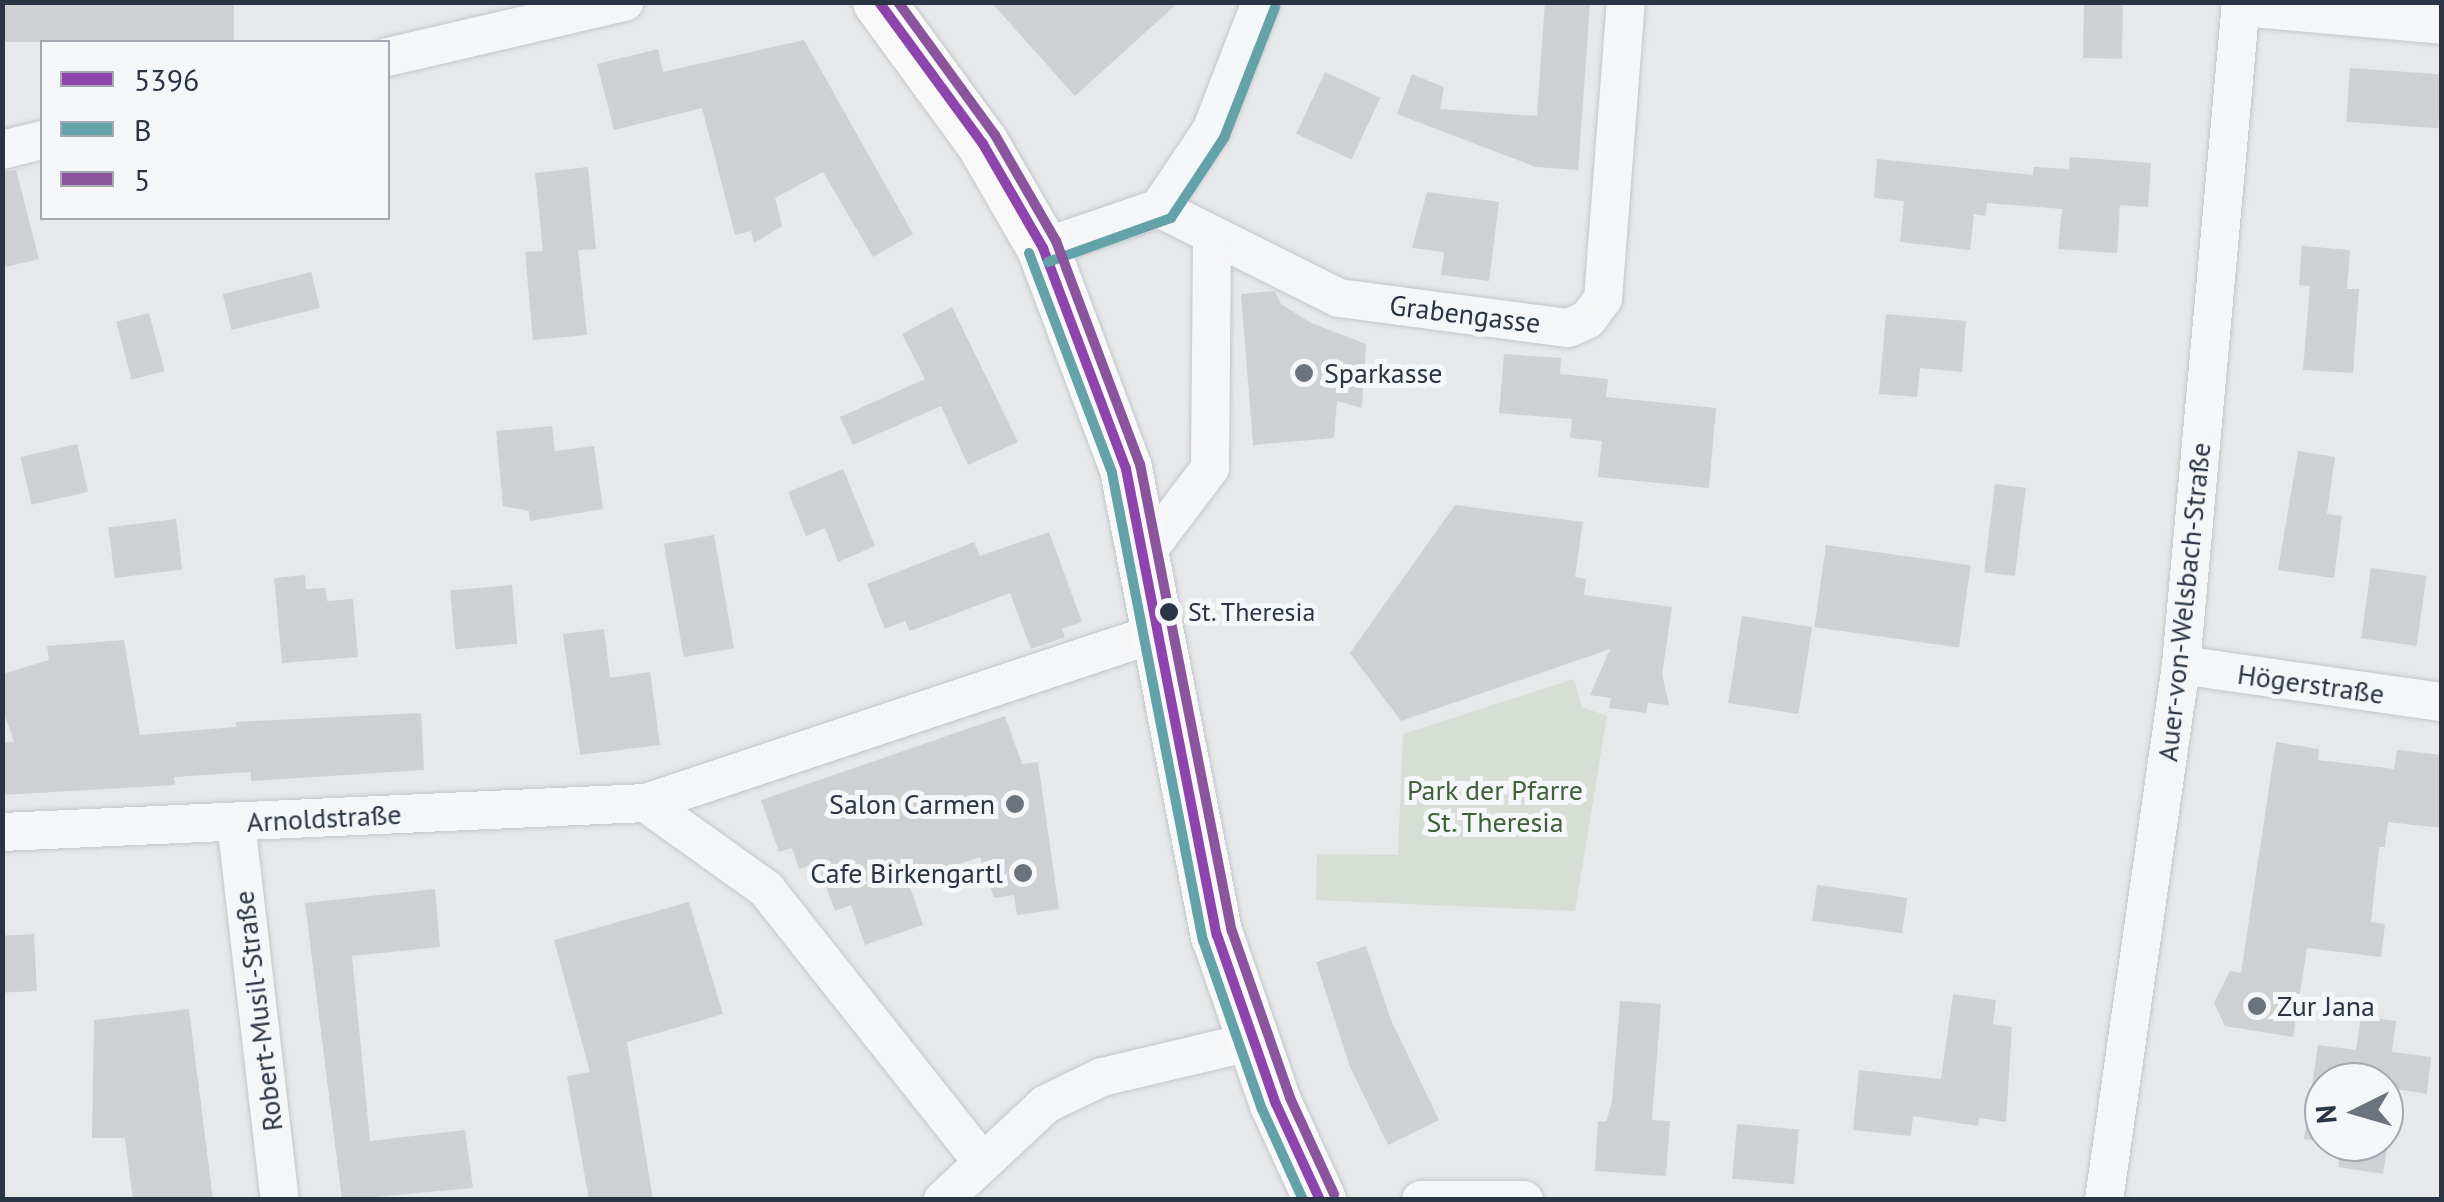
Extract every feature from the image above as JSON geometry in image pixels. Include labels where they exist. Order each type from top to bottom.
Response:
[{"type":"main road","points":[[879,2],[983,144],[1043,248],[1126,469],[1162,631],[1217,935],[1254,1041],[1320,1200]]},
{"type":"street","points":[[390,56],[625,2]]},
{"type":"street","points":[[1043,248],[1159,208],[1211,131],[1261,2]]},
{"type":"street","name":"Grabengasse","points":[[1159,208],[1339,298],[1568,328],[1587,320],[1602,299],[1626,2]]},
{"type":"street","points":[[2241,4],[2442,25]]},
{"type":"street","name":"Auer-von-Welsbach-Straße","points":[[2104,1200],[2181,665],[2241,4]]},
{"type":"street","points":[[2,150],[40,140]]},
{"type":"street","points":[[1145,554],[1210,468],[1212,236]]},
{"type":"street","name":"Arnoldstraße","points":[[2,832],[646,803],[1162,631]]},
{"type":"street","name":"Högerstraße","points":[[2181,665],[2442,702]]},
{"type":"street","points":[[646,803],[766,888],[980,1159]]},
{"type":"street","name":"Robert-Musil-Straße","points":[[236,822],[280,1200]]},
{"type":"street","points":[[943,1200],[980,1159],[1046,1104],[1102,1077],[1254,1041]]},
{"type":"street","points":[[1421,1200],[1524,1200]]},
{"type":"green space","name":"Park der Pfarre St. Theresia","points":[[1574,679],[1582,707],[1607,716],[1575,911],[1316,900],[1317,854],[1398,855],[1403,734]]},
{"type":"building","points":[[2,2],[234,2],[234,40],[2,42]]},
{"type":"building","points":[[991,2],[1179,2],[1075,96]]},
{"type":"building","points":[[1545,2],[1590,5],[1578,170],[1536,167],[1397,114],[1412,74],[1444,87],[1440,109],[1537,116]]},
{"type":"building","points":[[2084,2],[2123,3],[2122,59],[2083,58]]},
{"type":"building","points":[[804,40],[913,234],[873,257],[823,172],[775,198],[782,226],[754,243],[751,231],[735,235],[702,108],[614,130],[597,64],[658,49],[663,72]]},
{"type":"building","points":[[2350,68],[2442,74],[2438,128],[2346,122]]},
{"type":"building","points":[[1325,72],[1380,98],[1352,159],[1296,134]]},
{"type":"building","points":[[2070,157],[2151,163],[2148,207],[2120,205],[2117,253],[2058,249],[2062,209],[1987,203],[1986,216],[1974,214],[1970,250],[1900,242],[1904,201],[1874,198],[1877,159],[2033,175],[2034,167],[2069,169]]},
{"type":"building","points":[[588,167],[596,249],[578,250],[587,335],[533,340],[525,252],[543,251],[535,173]]},
{"type":"building","points":[[16,170],[39,259],[2,268],[2,172]]},
{"type":"building","points":[[1427,192],[1499,202],[1489,281],[1441,275],[1444,252],[1412,248]]},
{"type":"building","points":[[2302,246],[2350,250],[2347,289],[2359,289],[2353,373],[2303,370],[2310,286],[2299,285]]},
{"type":"building","points":[[311,272],[320,308],[232,330],[223,294]]},
{"type":"building","name":"Sparkasse","points":[[1275,291],[1281,304],[1311,323],[1366,344],[1362,408],[1337,401],[1334,438],[1253,445],[1241,294]]},
{"type":"building","points":[[952,307],[1018,442],[968,465],[941,406],[853,445],[840,417],[925,379],[902,334]]},
{"type":"building","points":[[149,313],[165,371],[132,380],[116,322]]},
{"type":"building","points":[[1886,314],[1966,321],[1962,372],[1920,368],[1917,397],[1879,394]]},
{"type":"building","points":[[1504,354],[1561,358],[1560,374],[1608,379],[1606,397],[1716,408],[1709,488],[1598,477],[1602,441],[1570,438],[1572,419],[1499,413]]},
{"type":"building","points":[[552,426],[555,451],[594,446],[603,509],[530,521],[529,511],[503,506],[496,431]]},
{"type":"building","points":[[77,444],[88,492],[32,505],[20,457]]},
{"type":"building","points":[[2298,451],[2335,457],[2327,514],[2342,516],[2334,578],[2278,570]]},
{"type":"building","points":[[843,469],[875,546],[838,562],[825,528],[806,536],[788,492]]},
{"type":"building","points":[[1995,484],[2026,488],[2015,576],[1984,572]]},
{"type":"building","name":"St. Theresia","points":[[1455,505],[1583,522],[1575,577],[1586,579],[1584,595],[1672,607],[1662,674],[1669,705],[1648,703],[1646,713],[1609,708],[1611,698],[1590,695],[1610,649],[1401,721],[1350,653]]},
{"type":"building","points":[[176,519],[182,570],[115,578],[109,527]]},
{"type":"building","points":[[1049,532],[1082,622],[1062,629],[1065,637],[1031,649],[1010,593],[910,631],[905,621],[885,629],[867,584],[974,542],[980,556]]},
{"type":"building","points":[[714,535],[734,648],[684,657],[664,544]]},
{"type":"building","points":[[1826,545],[1971,565],[1959,648],[1814,627]]},
{"type":"building","points":[[2371,568],[2426,576],[2417,646],[2361,638]]},
{"type":"building","points":[[305,575],[306,589],[325,588],[327,601],[353,599],[358,657],[282,663],[274,578]]},
{"type":"building","points":[[512,585],[517,644],[455,649],[450,590]]},
{"type":"building","points":[[1742,616],[1812,627],[1798,714],[1728,703]]},
{"type":"building","points":[[604,629],[610,678],[650,672],[660,745],[580,755],[563,634]]},
{"type":"building","points":[[124,640],[140,735],[236,727],[236,722],[421,713],[424,770],[251,781],[251,772],[174,777],[175,785],[2,795],[2,743],[14,742],[2,707],[2,674],[49,660],[47,646]]},
{"type":"building","points":[[1005,716],[1022,764],[1038,762],[1059,909],[1017,915],[1014,895],[994,898],[980,857],[908,881],[923,925],[865,945],[851,905],[835,911],[817,863],[799,869],[792,848],[779,852],[761,800]]},
{"type":"building","points":[[2276,742],[2319,749],[2318,760],[2394,769],[2397,750],[2442,755],[2442,828],[2388,822],[2385,847],[2379,847],[2371,922],[2385,924],[2381,957],[2307,948],[2293,1037],[2225,1026],[2214,1003],[2230,971],[2241,973]]},
{"type":"building","points":[[1817,885],[1907,898],[1902,933],[1812,921]]},
{"type":"building","points":[[435,889],[440,947],[352,956],[370,1141],[465,1130],[473,1188],[342,1200],[305,903]]},
{"type":"building","points":[[689,902],[723,1014],[627,1042],[653,1200],[589,1200],[567,1076],[590,1072],[554,940]]},
{"type":"building","points":[[34,934],[37,991],[5,993],[2,936]]},
{"type":"building","points":[[1366,946],[1391,1020],[1439,1120],[1388,1145],[1350,1067],[1316,962]]},
{"type":"building","points":[[1953,994],[1996,1000],[1993,1024],[2012,1027],[2006,1122],[1979,1118],[1978,1126],[1913,1116],[1911,1136],[1853,1130],[1859,1070],[1941,1079]]},
{"type":"building","points":[[1620,1001],[1661,1004],[1652,1120],[1670,1121],[1666,1176],[1595,1171],[1598,1121],[1606,1122],[1612,1102]]},
{"type":"building","points":[[189,1009],[213,1200],[133,1200],[125,1138],[92,1138],[94,1020]]},
{"type":"building","points":[[2361,1016],[2396,1021],[2392,1052],[2431,1057],[2427,1094],[2404,1090],[2404,1062],[2315,1062],[2318,1045],[2356,1050]]},
{"type":"building","points":[[1737,1124],[1799,1129],[1794,1184],[1732,1179]]},
{"type":"building","points":[[2339,1162],[2385,1162],[2383,1174],[2338,1167]]},
{"type":"transit line","name":"5396","points":[[879,2],[983,144],[1043,248],[1126,469],[1217,935],[1276,1104],[1320,1200]]},
{"type":"transit line","name":"5","points":[[898,2],[995,135],[1056,241],[1140,464],[1232,931],[1290,1098],[1334,1194]]},
{"type":"transit line","name":"B","points":[[1048,262],[1171,218],[1224,138],[1275,7]]},
{"type":"transit line","name":"B","points":[[1029,253],[1112,473],[1203,940],[1262,1109],[1303,1200]]},
{"type":"place","name":"Sparkasse","points":[[1304,373]]},
{"type":"place","name":"St. Theresia","points":[[1169,612]]},
{"type":"place","name":"Salon Carmen","points":[[1015,804]]},
{"type":"place","name":"Cafe Birkengartl","points":[[1023,873]]},
{"type":"place","name":"Zur Jana","points":[[2257,1006]]}]
